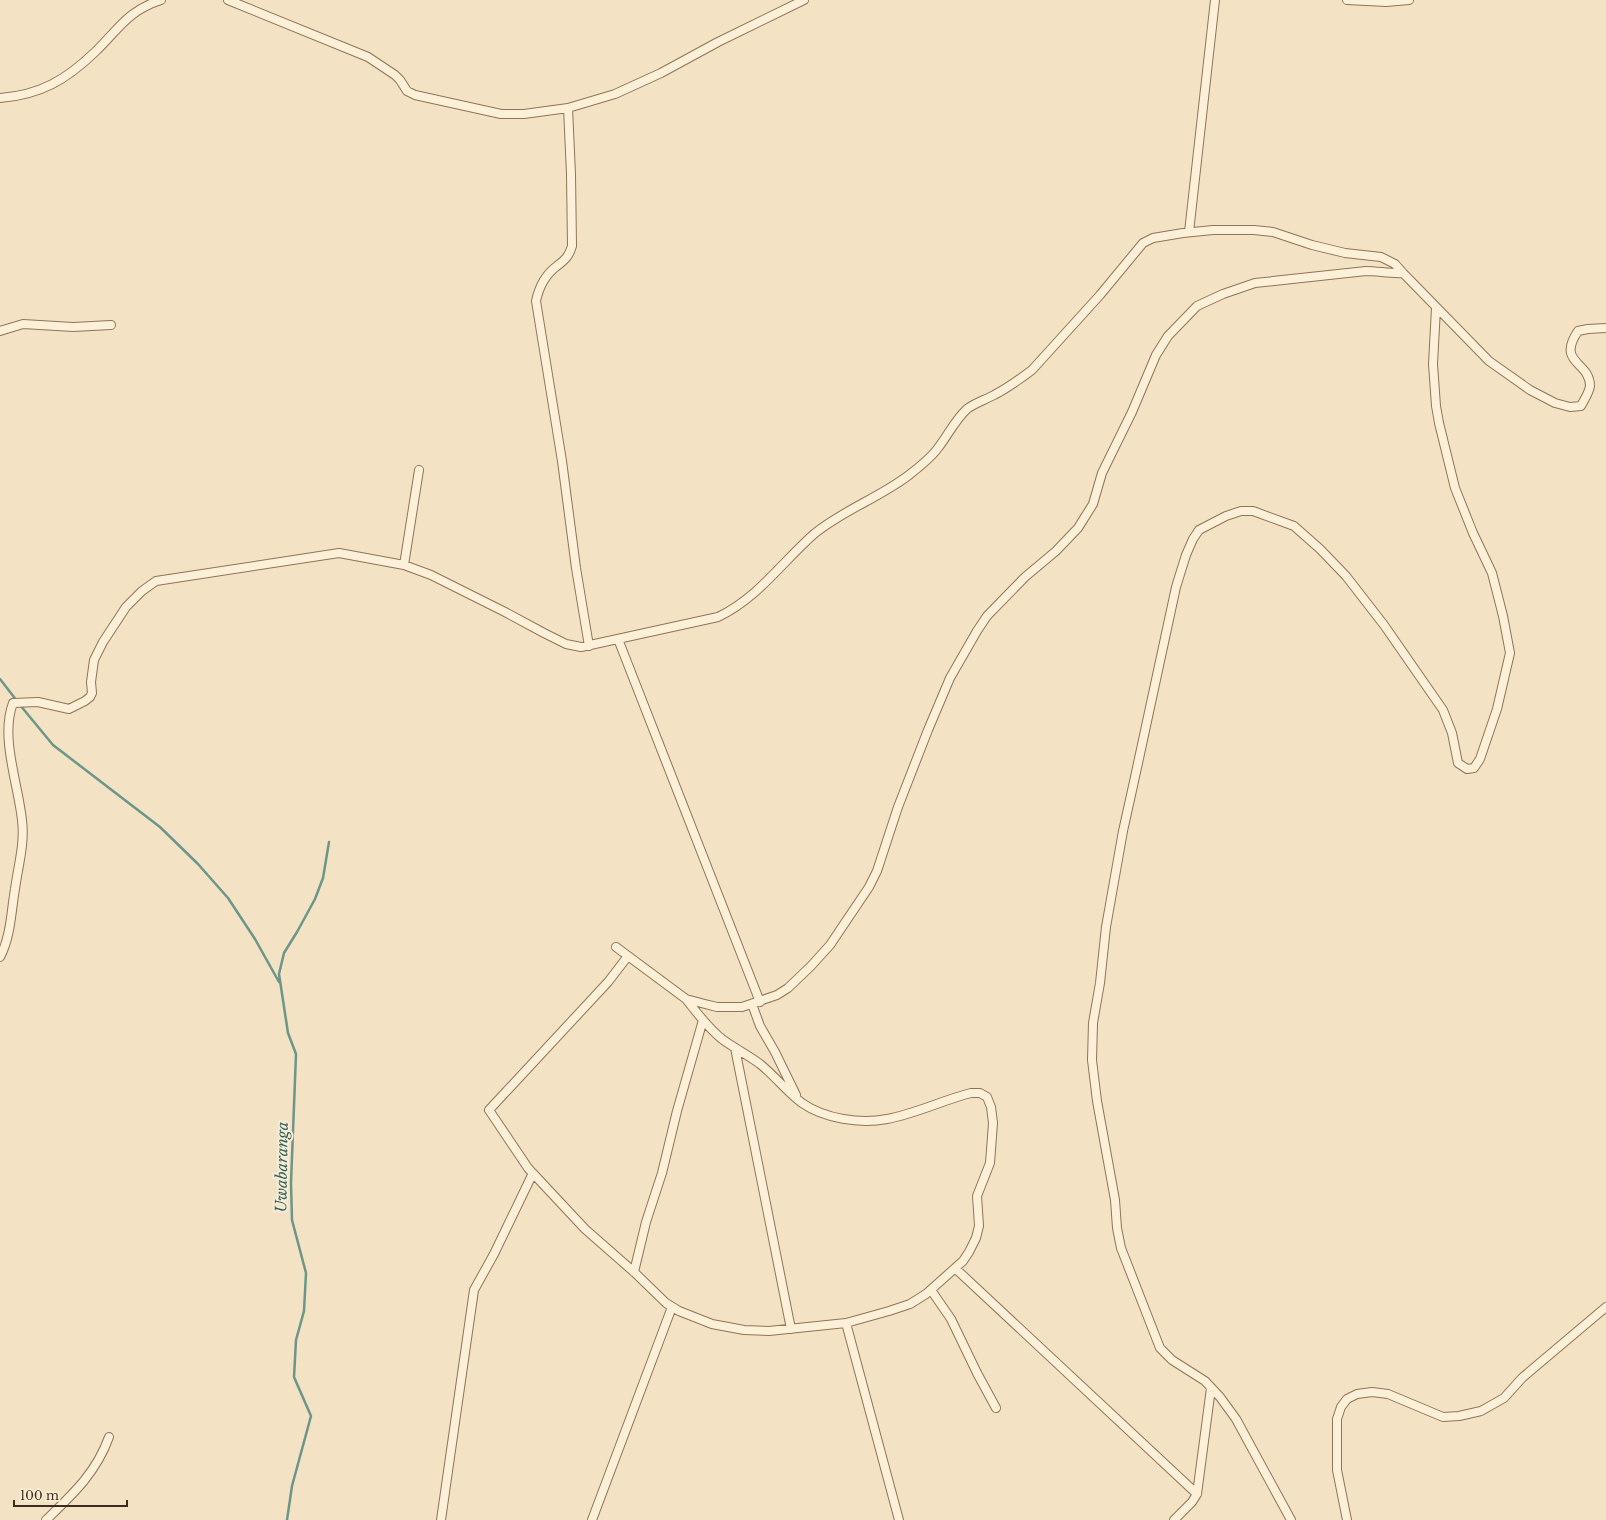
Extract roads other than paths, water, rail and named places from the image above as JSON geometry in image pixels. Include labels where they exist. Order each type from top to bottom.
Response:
[{"type":"street","points":[[0,98],[36,92],[60,80],[73,72],[136,11],[161,0]]},
{"type":"street","points":[[228,0],[368,57],[395,75],[407,91],[415,95],[501,114],[524,114],[568,108],[622,91],[661,73],[718,42],[804,0]]},
{"type":"street","points":[[1189,232],[1215,0]]},
{"type":"street","points":[[1347,0],[1386,2],[1409,0]]},
{"type":"street","points":[[568,108],[572,246],[569,257],[557,266],[541,284],[536,301],[590,646]]},
{"type":"street","points":[[0,957],[8,936],[22,853],[23,835],[20,809],[3,744],[3,727],[9,708],[13,703],[38,702],[69,709],[90,697],[92,693],[91,682],[94,660],[103,642],[126,607],[150,585],[160,580],[339,553],[404,565],[431,575],[566,644],[581,647],[718,617],[730,611],[750,596],[773,576],[815,534],[842,515],[888,490],[910,474],[937,450],[968,409],[1007,388],[1032,370],[1100,295],[1143,243],[1153,238],[1189,232],[1247,230],[1273,232],[1312,245],[1345,253],[1380,257],[1395,264],[1436,308],[1494,365],[1530,390],[1555,403],[1570,408],[1581,406],[1590,387],[1588,377],[1581,367],[1574,361],[1570,351],[1571,341],[1578,331],[1606,328]]},
{"type":"street","points":[[686,998],[717,1007],[742,1007],[760,1002],[777,995],[788,988],[830,945],[869,887],[877,871],[898,807],[928,730],[950,678],[977,630],[987,616],[1025,577],[1056,551],[1078,528],[1093,504],[1102,474],[1132,412],[1156,355],[1168,336],[1197,306],[1223,294],[1255,283],[1366,271],[1383,271],[1393,274],[1403,273]]},
{"type":"street","points":[[1291,1520],[1236,1419],[1220,1397],[1204,1381],[1172,1360],[1160,1348],[1121,1248],[1117,1228],[1116,1200],[1097,1101],[1092,1060],[1093,1023],[1100,983],[1106,927],[1123,831],[1176,588],[1186,555],[1193,538],[1199,530],[1226,516],[1241,511],[1253,510],[1294,526],[1346,576],[1384,626],[1443,710],[1452,733],[1458,763],[1467,769],[1474,768],[1480,759],[1497,709],[1510,653],[1503,616],[1492,573],[1472,533],[1455,488],[1439,423],[1436,406],[1433,364],[1436,308]]},
{"type":"street","points":[[0,331],[26,324],[73,327],[110,325]]},
{"type":"street","points":[[404,565],[419,470]]},
{"type":"street","points":[[618,639],[760,1002]]},
{"type":"street","points":[[616,947],[686,998],[703,1020],[721,1038],[760,1065],[798,1100],[812,1109],[832,1116],[856,1120],[878,1120],[892,1118],[971,1093],[980,1093],[987,1097],[991,1107],[993,1123],[990,1163],[977,1196],[979,1226],[976,1238],[969,1252],[956,1269],[932,1290],[910,1304],[846,1323],[769,1331],[729,1328],[695,1319],[666,1303],[634,1272],[585,1230],[533,1173],[489,1110],[608,982],[628,956]]},
{"type":"street","points":[[752,1004],[760,1026],[775,1052],[798,1100]]},
{"type":"street","points":[[634,1272],[646,1222],[662,1173],[677,1111],[703,1020]]},
{"type":"street","points":[[735,1048],[791,1329]]},
{"type":"street","points":[[441,1520],[474,1290],[494,1254],[533,1173]]},
{"type":"street","points":[[956,1269],[1197,1494]]},
{"type":"street","points":[[932,1290],[952,1320],[977,1373],[996,1408]]},
{"type":"street","points":[[592,1520],[672,1307]]},
{"type":"street","points":[[1347,1520],[1337,1470],[1337,1419],[1341,1407],[1347,1399],[1357,1394],[1372,1392],[1383,1393],[1443,1417],[1459,1416],[1481,1411],[1504,1398],[1522,1378],[1606,1307]]},
{"type":"street","points":[[846,1323],[899,1520]]},
{"type":"street","points":[[1174,1520],[1192,1502],[1197,1494],[1211,1388]]},
{"type":"street","points":[[46,1520],[87,1479],[99,1461],[110,1437]]},
{"type":"waterway","points":[[0,679],[17,701]]},
{"type":"waterway","points":[[20,705],[53,745],[160,827],[198,864],[228,898],[255,939],[279,982]]},
{"type":"waterway","name":"Uwabaranga","points":[[287,1520],[292,1486],[311,1416],[294,1377],[296,1340],[304,1311],[306,1273],[292,1220],[291,1183],[296,1054],[288,1033],[279,974],[284,953],[315,899],[323,878],[329,842]]}]
